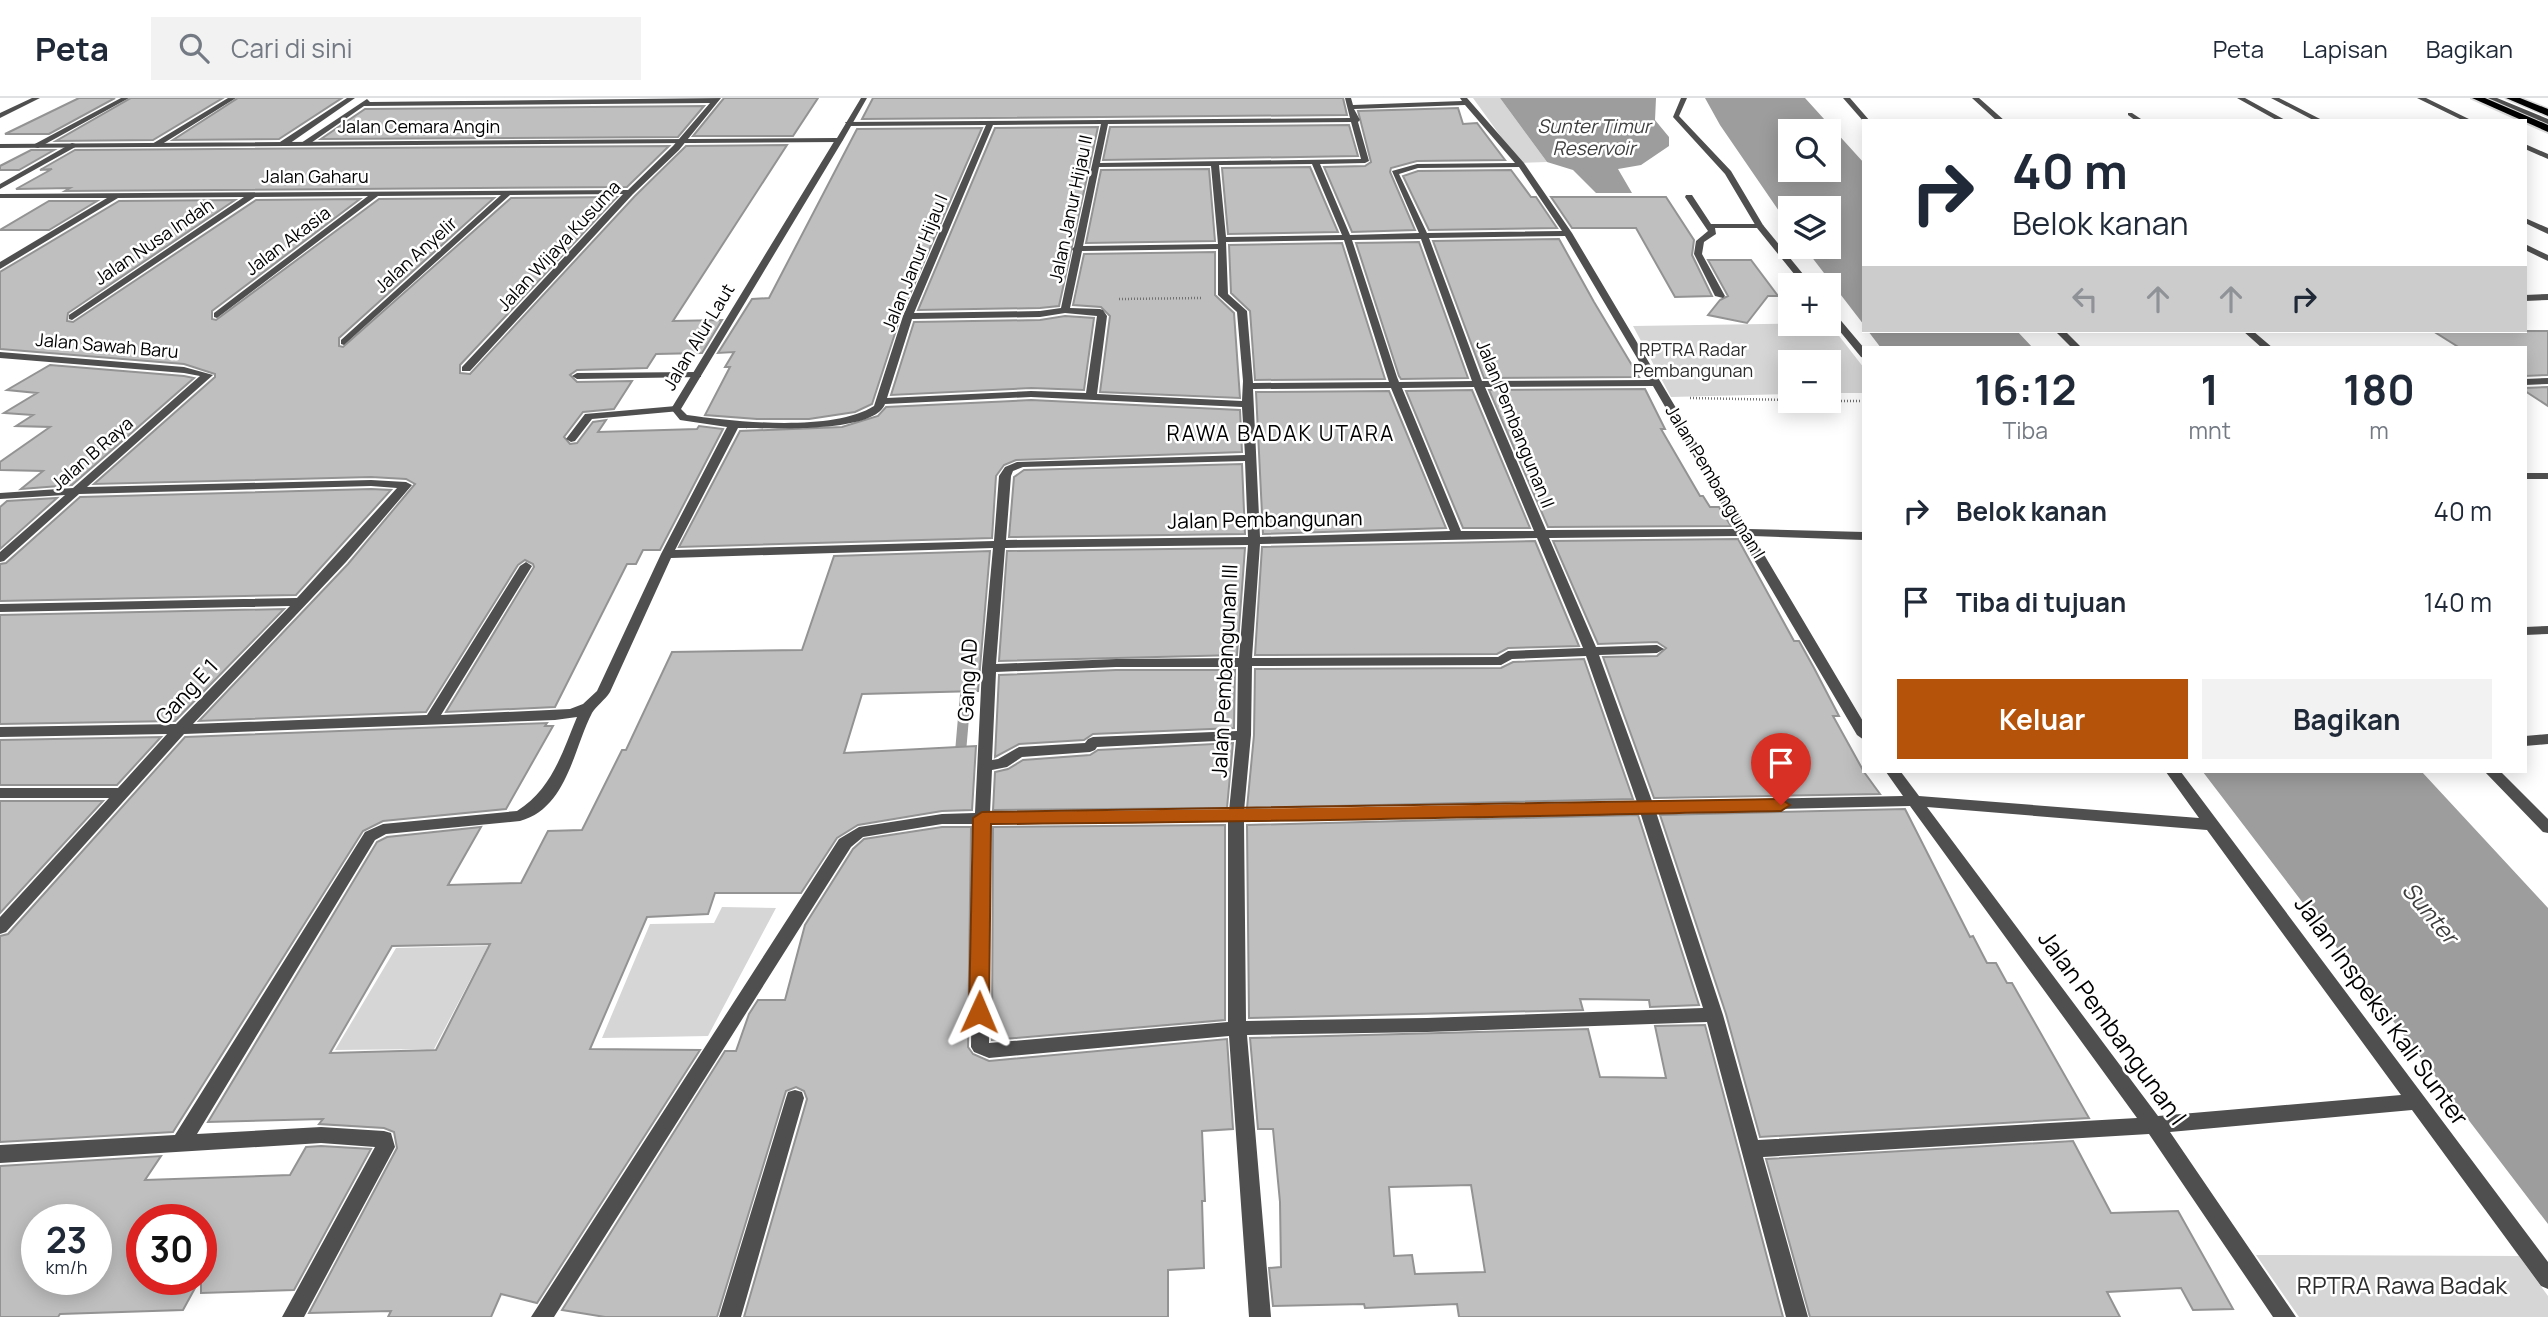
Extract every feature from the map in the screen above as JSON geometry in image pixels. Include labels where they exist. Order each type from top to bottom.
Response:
[{"type":"highway","points":[[2477,98],[2525,119]]},
{"type":"highway","points":[[2511,98],[2548,113]]},
{"type":"highway","points":[[2527,120],[2548,129]]},
{"type":"street","points":[[0,116],[37,98]]},
{"type":"street","points":[[35,146],[126,98]]},
{"type":"street","points":[[156,144],[233,98]]},
{"type":"street","points":[[283,144],[352,98]]},
{"type":"street","points":[[305,144],[371,98]]},
{"type":"street","name":"Jalan Alur Laut","points":[[864,98],[676,409],[684,418],[734,425],[846,421],[872,415]]},
{"type":"street","points":[[1096,165],[1365,161],[1348,98]]},
{"type":"street","points":[[1684,98],[1675,116],[1728,173],[1760,226],[1798,273]]},
{"type":"street","points":[[1846,98],[1865,119]]},
{"type":"street","points":[[1975,98],[2000,119]]},
{"type":"street","points":[[2240,98],[2280,119]]},
{"type":"street","points":[[2274,98],[2317,119]]},
{"type":"street","points":[[2420,98],[2466,119]]},
{"type":"street","points":[[2491,98],[2548,122]]},
{"type":"street","points":[[361,104],[717,99]]},
{"type":"street","name":"Jalan Wijaya Kusuma","points":[[466,369],[679,144],[717,99]]},
{"type":"street","points":[[1350,107],[1465,100]]},
{"type":"street","name":"Jalan Pembangunan I","points":[[1465,100],[1521,165],[1568,233],[1862,732]]},
{"type":"street","points":[[2130,114],[2138,119]]},
{"type":"street","points":[[848,124],[1356,120]]},
{"type":"street","name":"Jalan Janur Hijau II","points":[[908,316],[1040,314],[1067,305],[1076,249],[1105,122]]},
{"type":"street","name":"Jalan Janur Hijau I","points":[[872,415],[881,401],[908,316],[990,124]]},
{"type":"street","name":"Jalan Cemara Angin","points":[[0,146],[679,144],[839,140]]},
{"type":"street","points":[[0,187],[75,145]]},
{"type":"street","points":[[2527,147],[2548,157]]},
{"type":"street","points":[[1315,162],[1347,237],[1395,384],[1457,535]]},
{"type":"street","points":[[1215,163],[1222,243],[1223,298]]},
{"type":"street","name":"Jalan Pembangunan II","points":[[1521,165],[1417,166],[1396,170],[1395,173],[1424,236],[1478,384],[1591,652],[1647,809],[1714,1014],[1797,1317]]},
{"type":"street","name":"Jalan Anyelir","points":[[344,342],[509,192]]},
{"type":"street","name":"Jalan Gaharu","points":[[0,196],[631,192]]},
{"type":"street","name":"Jalan Nusa Indah","points":[[72,317],[254,193]]},
{"type":"street","name":"Jalan Akasia","points":[[217,315],[377,193]]},
{"type":"street","points":[[0,266],[118,194]]},
{"type":"street","points":[[1689,197],[1713,232],[1700,241],[1698,254],[1720,296]]},
{"type":"street","points":[[2527,221],[2548,231]]},
{"type":"street","points":[[1709,226],[1760,226]]},
{"type":"street","points":[[1076,249],[1347,237],[1568,233]]},
{"type":"street","points":[[2527,247],[2548,258]]},
{"type":"street","points":[[2527,298],[2548,297]]},
{"type":"street","name":"Jalan Pembangunan III","points":[[1223,298],[1242,312],[1249,386],[1247,404],[1255,525],[1245,663],[1244,736],[1236,816],[1237,1027],[1260,1317]]},
{"type":"street","points":[[1067,305],[1100,312],[1102,316],[1091,398]]},
{"type":"street","points":[[1841,327],[1862,353]]},
{"type":"street","points":[[2062,333],[2075,346]]},
{"type":"street","points":[[2250,333],[2266,346]]},
{"type":"street","name":"Jalan Sawah Baru","points":[[0,355],[184,370],[204,373],[208,378]]},
{"type":"street","points":[[577,376],[697,375]]},
{"type":"street","name":"Jalan B Raya","points":[[0,558],[208,378]]},
{"type":"street","points":[[2527,382],[2548,382]]},
{"type":"street","points":[[1249,386],[1656,383]]},
{"type":"street","points":[[881,401],[1031,394],[1247,404]]},
{"type":"street","points":[[570,439],[589,416],[676,409]]},
{"type":"street","points":[[0,733],[555,715],[587,709],[597,702],[608,683],[667,555],[734,425]]},
{"type":"street","name":"Gang AD","points":[[1237,1027],[989,1051],[980,1047],[976,818],[985,766],[992,545],[1009,469],[1021,464],[1251,458]]},
{"type":"street","points":[[2527,476],[2548,475]]},
{"type":"street","name":"Gang E 1","points":[[0,929],[180,729],[342,559],[406,485],[76,491]]},
{"type":"street","points":[[0,496],[76,491]]},
{"type":"street","name":"Jalan Pembangunan","points":[[667,555],[1457,535],[1745,532],[1862,537]]},
{"type":"street","points":[[431,720],[526,566]]},
{"type":"street","points":[[0,608],[299,602]]},
{"type":"street","points":[[2527,631],[2548,630]]},
{"type":"street","points":[[989,668],[1502,660],[1508,655],[1657,649]]},
{"type":"street","points":[[181,1143],[370,836],[383,829],[520,816],[536,808],[547,798],[556,783],[587,709]]},
{"type":"street","points":[[985,766],[1002,764],[1019,752],[1090,747],[1093,742],[1244,736]]},
{"type":"street","points":[[2527,741],[2548,739]]},
{"type":"street","name":"Jalan Pembangunan I","points":[[1894,773],[2152,1125],[2285,1317]]},
{"type":"street","name":"Jalan Inspeksi Kali Sunter","points":[[2174,773],[2548,1279]]},
{"type":"street","points":[[2493,773],[2548,828]]},
{"type":"street","points":[[0,793],[122,793]]},
{"type":"street","points":[[542,1317],[845,843],[859,832],[942,819],[976,818],[1236,816],[1916,802],[2214,825]]},
{"type":"street","points":[[1237,1027],[1427,1025],[1714,1014]]},
{"type":"street","points":[[730,1317],[794,1097]]},
{"type":"street","points":[[1751,1149],[2152,1125],[2417,1102]]},
{"type":"street","points":[[0,1154],[321,1136],[384,1139],[385,1147],[293,1317]]},
{"type":"path","points":[[1067,305],[1223,298]]},
{"type":"path","points":[[1664,398],[1778,400]]},
{"type":"path","points":[[1841,401],[1862,401]]},
{"type":"green space","points":[[1473,98],[1500,98],[1547,162],[1520,163]]},
{"type":"green space","name":"RPTRA Radar Pembangunan","points":[[1778,324],[1778,336],[1839,336],[1862,365],[1862,393],[1841,393],[1841,350],[1778,350],[1778,394],[1671,397],[1633,326]]},
{"type":"green space","points":[[722,907],[776,908],[708,1036],[602,1038],[650,924],[714,923]]},
{"type":"green space","points":[[488,946],[434,1049],[335,1050],[396,948]]},
{"type":"green space","name":"RPTRA Rawa Badak","points":[[2256,1255],[2519,1256],[2548,1296],[2548,1317],[2299,1317]]},
{"type":"water","name":"Sunter Timur Reservoir","points":[[1500,98],[1656,98],[1655,120],[1669,137],[1669,146],[1641,165],[1618,169],[1632,193],[1596,193],[1573,170],[1547,162]]},
{"type":"water","points":[[1705,98],[1805,98],[1824,119],[1778,119],[1778,182],[1841,182],[1841,138],[1862,161],[1862,322],[1841,295],[1841,273],[1824,273],[1813,259],[1841,259],[1841,196],[1778,196],[1778,210],[1720,125]]},
{"type":"water","points":[[1870,333],[2019,333],[2031,346],[1879,346]]},
{"type":"water","name":"Sunter","points":[[2204,773],[2423,773],[2548,908],[2548,1224]]},
{"type":"building","points":[[79,98],[115,98],[49,134],[5,134]]},
{"type":"building","points":[[131,98],[223,98],[153,140],[56,141]]},
{"type":"building","points":[[238,98],[342,98],[279,139],[173,140]]},
{"type":"building","points":[[724,98],[818,98],[793,136],[693,136]]},
{"type":"building","points":[[873,98],[1343,98],[1347,115],[862,119]]},
{"type":"building","points":[[704,106],[678,137],[321,139],[365,109]]},
{"type":"building","points":[[1458,108],[1463,124],[1477,123],[1505,160],[1417,161],[1391,168],[1390,172],[1415,230],[1352,232],[1324,167],[1365,166],[1371,162],[1358,111]]},
{"type":"building","points":[[1349,125],[1358,156],[1103,160],[1110,127]]},
{"type":"building","points":[[1098,127],[1059,306],[918,310],[995,128]]},
{"type":"building","points":[[982,128],[901,315],[872,404],[855,412],[809,419],[705,415],[730,367],[725,367],[734,352],[718,353],[752,299],[769,298],[857,129]]},
{"type":"building","points":[[787,145],[673,321],[722,320],[702,353],[656,354],[647,368],[577,370],[570,375],[577,382],[632,381],[614,409],[583,412],[564,437],[570,444],[577,443],[593,422],[606,420],[598,432],[697,429],[699,426],[723,429],[660,550],[643,550],[636,564],[627,564],[555,707],[446,712],[534,567],[525,560],[518,565],[426,712],[199,721],[348,564],[415,484],[406,479],[371,477],[94,484],[215,377],[215,374],[184,364],[0,349],[0,272],[119,201],[235,200],[68,313],[67,321],[73,322],[256,200],[360,199],[212,311],[212,319],[216,320],[379,199],[494,198],[339,338],[339,346],[343,347],[511,198],[617,197],[460,365],[460,373],[470,374],[635,196],[686,146]]},
{"type":"building","points":[[669,146],[627,187],[65,191],[70,188],[16,189],[52,169],[40,170],[75,150]]},
{"type":"building","points":[[31,150],[54,150],[19,170],[0,170],[0,166]]},
{"type":"building","points":[[1310,167],[1338,232],[1228,234],[1222,168]]},
{"type":"building","points":[[1209,169],[1215,241],[1086,243],[1101,170]]},
{"type":"building","points":[[1511,170],[1531,197],[1536,197],[1557,228],[1429,230],[1403,176],[1418,171]]},
{"type":"building","points":[[1551,197],[1666,197],[1694,240],[1692,255],[1712,296],[1675,297],[1636,228],[1572,228]]},
{"type":"building","points":[[49,201],[97,201],[49,230],[0,230]]},
{"type":"building","points":[[1559,239],[1639,377],[1484,378],[1433,241]]},
{"type":"building","points":[[1419,242],[1468,378],[1401,379],[1399,376],[1356,243]]},
{"type":"building","points":[[1342,243],[1385,379],[1255,380],[1250,311],[1231,293],[1229,245]]},
{"type":"building","points":[[1215,252],[1215,295],[1234,313],[1240,398],[1100,392],[1110,316],[1101,307],[1073,305],[1084,254]]},
{"type":"building","points":[[1708,260],[1751,260],[1778,296],[1768,296],[1747,323],[1708,315],[1720,300],[1728,296]]},
{"type":"building","points":[[1065,316],[1094,318],[1084,390],[1031,388],[891,395],[914,322],[1040,320]]},
{"type":"building","points":[[2548,331],[2548,375],[2527,376],[2527,346],[2457,346],[2436,333]]},
{"type":"building","points":[[50,365],[194,378],[72,485],[21,489],[43,471],[0,470],[0,462],[50,427],[16,426],[33,415],[4,413],[37,393],[7,390]]},
{"type":"building","points":[[2548,387],[2548,406],[2527,392],[2527,388]]},
{"type":"building","points":[[1645,389],[1665,429],[1661,429],[1700,496],[1703,496],[1710,507],[1719,507],[1731,526],[1548,527],[1489,390]]},
{"type":"building","points":[[1472,390],[1530,528],[1463,528],[1406,391]]},
{"type":"building","points":[[1389,391],[1446,528],[1263,534],[1256,392]]},
{"type":"building","points":[[1031,400],[1240,410],[1242,452],[1016,460],[1004,465],[996,476],[992,538],[679,547],[740,431],[842,427],[878,416],[886,407]]},
{"type":"building","points":[[1242,464],[1245,534],[1009,537],[1014,477],[1024,470]]},
{"type":"building","points":[[391,490],[296,595],[0,601],[0,564],[6,563],[80,497]]},
{"type":"building","points":[[57,498],[0,549],[0,507],[7,501]]},
{"type":"building","points":[[1738,539],[1794,641],[1799,641],[1814,668],[1839,716],[1833,716],[1862,773],[1880,794],[1654,798],[1603,657],[1657,656],[1666,648],[1657,642],[1598,644],[1553,541]]},
{"type":"building","points":[[1535,541],[1579,646],[1508,648],[1497,654],[1255,655],[1262,547]]},
{"type":"building","points":[[1245,548],[1237,655],[999,661],[1007,551]]},
{"type":"building","points":[[990,551],[978,691],[862,694],[844,753],[976,746],[972,810],[942,811],[858,825],[837,838],[801,893],[715,893],[708,914],[647,917],[590,1049],[700,1050],[537,1303],[501,1294],[491,1317],[388,1317],[391,1311],[309,1313],[397,1148],[394,1132],[384,1128],[319,1124],[323,1119],[208,1122],[377,842],[387,837],[481,827],[448,885],[521,883],[548,831],[582,830],[622,750],[626,750],[672,652],[802,650],[834,556]],"holes":[[[490,944],[436,1050],[330,1053],[392,946]]]},
{"type":"building","points":[[284,609],[175,721],[0,724],[0,615]]},
{"type":"building","points":[[1584,659],[1633,799],[1247,808],[1254,735],[1255,669],[1501,668],[1513,662]]},
{"type":"building","points":[[1116,670],[1235,670],[1234,728],[1093,734],[1084,740],[1019,744],[995,757],[999,675]]},
{"type":"building","points":[[547,723],[545,726],[553,726],[506,809],[383,821],[363,831],[173,1132],[0,1142],[0,936],[8,934],[185,737]]},
{"type":"building","points":[[161,737],[117,785],[0,785],[0,740]]},
{"type":"building","points":[[1233,743],[1227,808],[993,810],[995,772],[1008,769],[1023,760],[1090,755],[1098,750]]},
{"type":"building","points":[[0,801],[103,801],[0,913]]},
{"type":"building","points":[[1905,809],[1970,937],[1973,936],[1987,963],[1996,963],[2007,983],[2012,983],[2089,1118],[1760,1137],[1726,1014],[1660,815]]},
{"type":"building","points":[[1638,815],[1699,1005],[1650,1007],[1649,1000],[1580,999],[1583,1010],[1249,1018],[1247,825]]},
{"type":"building","points":[[1225,825],[1225,1020],[992,1040],[993,827]]},
{"type":"building","points":[[942,827],[971,827],[968,1047],[973,1054],[989,1061],[1227,1039],[1233,1129],[1202,1131],[1204,1268],[1168,1270],[1168,1317],[744,1317],[807,1099],[804,1091],[796,1087],[786,1091],[717,1317],[605,1317],[562,1310],[725,1051],[736,1051],[749,1014],[758,1000],[785,1000],[805,925],[853,849],[864,839]]},
{"type":"building","points":[[1705,1025],[1783,1317],[1459,1317],[1457,1304],[1365,1308],[1364,1304],[1273,1306],[1269,1268],[1281,1267],[1280,1202],[1273,1129],[1258,1129],[1250,1038],[1588,1029],[1600,1077],[1666,1078],[1655,1026]],"holes":[[[1471,1185],[1485,1272],[1415,1274],[1412,1255],[1394,1256],[1389,1187]]]},
{"type":"building","points":[[2073,1141],[2111,1213],[2178,1211],[2233,1309],[2193,1310],[2181,1288],[2107,1292],[2120,1317],[1810,1317],[1766,1159]]},
{"type":"building","points":[[306,1147],[371,1149],[294,1290],[217,1292],[217,1204],[126,1204],[126,1295],[191,1295],[183,1310],[60,1314],[58,1317],[0,1317],[0,1166],[161,1156],[145,1180],[290,1175]]},
{"type":"waterway","points":[[960,758],[967,677]]},
{"type":"district","name":"RAWA BADAK UTARA","points":[[1281,434]]},
{"type":"route","points":[[979,1012],[982,818],[1310,816],[1781,805]]}]
